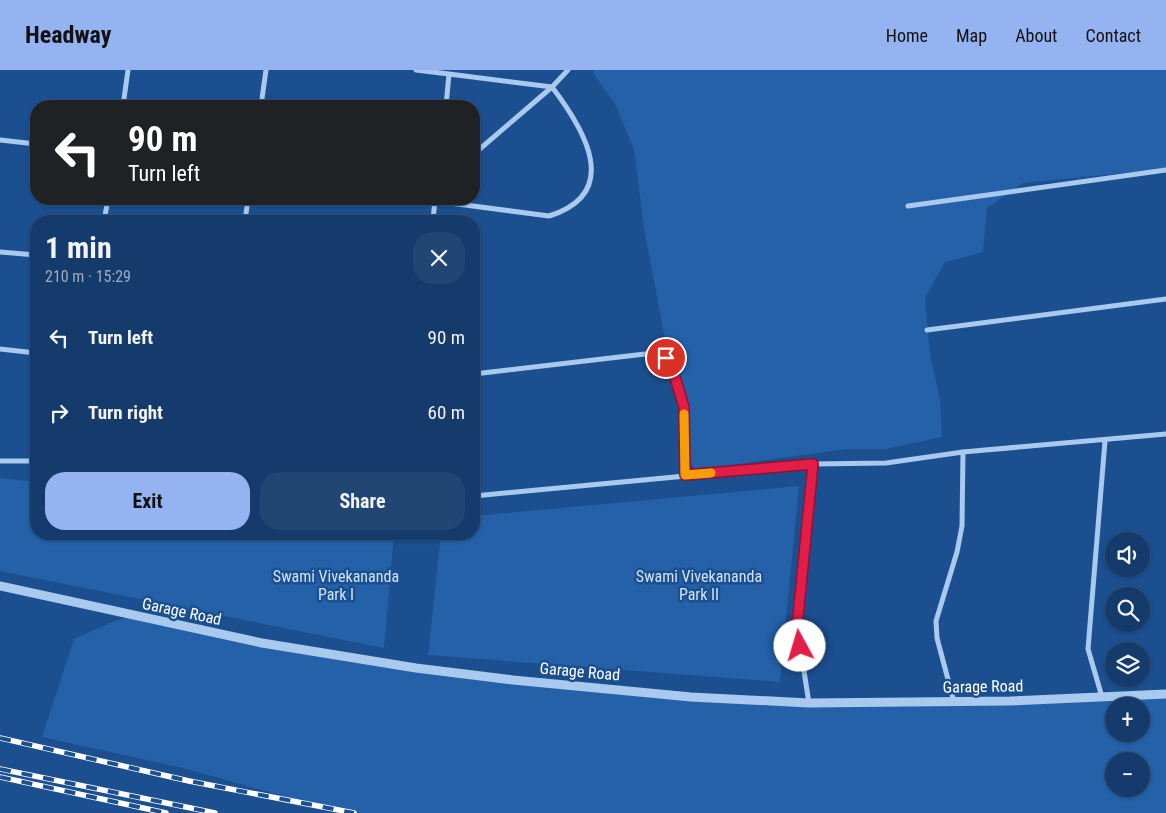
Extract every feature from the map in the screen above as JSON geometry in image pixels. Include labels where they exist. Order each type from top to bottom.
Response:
[{"type":"street","points":[[124,100],[128,70]]},
{"type":"street","points":[[261,100],[266,70]]},
{"type":"street","points":[[416,70],[552,87],[570,110],[591,154],[592,174],[585,192],[563,211],[549,216],[471,205]]},
{"type":"street","points":[[480,149],[552,87],[568,70]]},
{"type":"street","points":[[447,100],[450,74]]},
{"type":"street","points":[[0,140],[30,143]]},
{"type":"street","points":[[908,206],[1166,170]]},
{"type":"street","points":[[0,252],[30,254]]},
{"type":"street","points":[[927,330],[1166,299]]},
{"type":"street","points":[[0,349],[30,352]]},
{"type":"street","points":[[480,373],[645,354],[666,358],[671,364],[684,407],[685,475]]},
{"type":"street","points":[[480,495],[813,464],[886,463],[963,452],[1166,434]]},
{"type":"street","points":[[1102,698],[1088,649],[1105,440]]},
{"type":"street","points":[[954,702],[937,638],[936,621],[957,552],[962,526],[963,452]]},
{"type":"street","points":[[0,461],[30,461]]},
{"type":"street","points":[[809,703],[797,627],[813,464]]},
{"type":"street","name":"Garage Road","points":[[0,586],[262,643],[416,668],[513,680],[691,697],[809,703],[954,702],[1102,698],[1166,694]]},
{"type":"green space","points":[[594,70],[1166,70],[1166,169],[1023,183],[987,208],[983,252],[945,262],[925,298],[930,355],[940,399],[942,437],[886,449],[847,449],[696,470],[692,465],[676,397],[644,228],[634,149],[615,104],[593,73]]},
{"type":"green space","name":"Swami Vivekananda Park I","points":[[0,478],[30,481],[30,540],[393,540],[384,648],[0,571]]},
{"type":"green space","name":"Swami Vivekananda Park II","points":[[799,486],[780,682],[428,655],[440,540],[480,540],[480,515]]},
{"type":"green space","points":[[132,616],[416,668],[809,703],[1166,693],[1166,813],[354,813],[329,809],[183,768],[42,737],[74,639],[112,622]]},
{"type":"railway","points":[[0,738],[189,781],[354,813]]},
{"type":"railway","points":[[0,769],[215,813]]},
{"type":"railway","points":[[0,777],[166,813]]},
{"type":"slow traffic","points":[[684,414],[685,475],[711,473]]},
{"type":"route","points":[[666,358],[671,364],[682,395],[684,407],[685,475],[813,464],[797,627],[800,646]]}]
